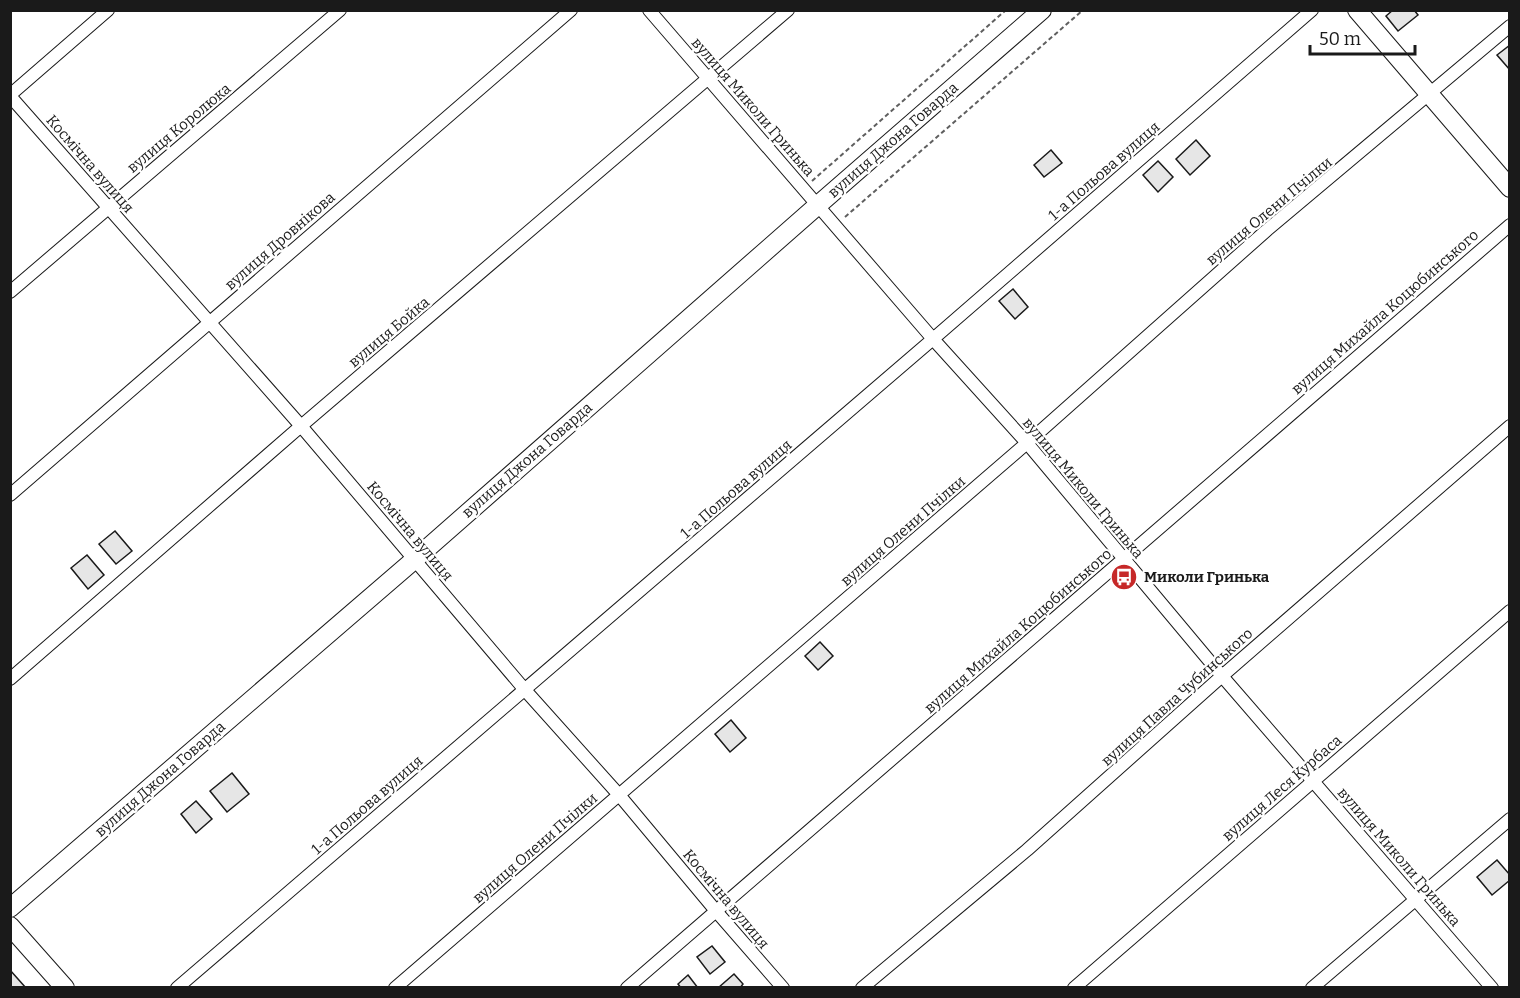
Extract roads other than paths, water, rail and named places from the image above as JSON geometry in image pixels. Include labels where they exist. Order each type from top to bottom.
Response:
[{"type":"street","points":[[10,95],[108,10]]},
{"type":"street","name":"вулиця Королюка","points":[[10,292],[340,10]]},
{"type":"street","name":"вулиця Дровнікова","points":[[10,495],[571,10]]},
{"type":"street","name":"вулиця Миколи Гринька","points":[[649,10],[933,339],[1027,443],[1222,676],[1414,900],[1492,987]]},
{"type":"street","name":"вулиця Бойка","points":[[10,679],[788,10]]},
{"type":"street","name":"вулиця Джона Говарда","points":[[11,912],[1042,10]]},
{"type":"street","name":"1-а Польова вулиця","points":[[177,987],[933,339],[1312,10]]},
{"type":"street","points":[[1357,10],[1509,188]]},
{"type":"street","name":"вулиця Олени Пчілки","points":[[395,987],[620,796],[1027,443],[1267,230],[1429,96],[1509,26]]},
{"type":"street","name":"Космічна вулиця","points":[[10,95],[302,426],[525,690],[620,796],[783,987]]},
{"type":"street","name":"вулиця Михайла Коцюбинського","points":[[627,987],[1509,225]]},
{"type":"street","name":"вулиця Павла Чубинського","points":[[862,987],[1027,850],[1222,676],[1509,426]]},
{"type":"street","name":"вулиця Леся Курбаса","points":[[1074,987],[1509,611]]},
{"type":"street","points":[[1312,987],[1509,819]]},
{"type":"street","points":[[11,912],[65,987]]},
{"type":"place","name":"Миколи Гринька","points":[[1124,577]]}]
